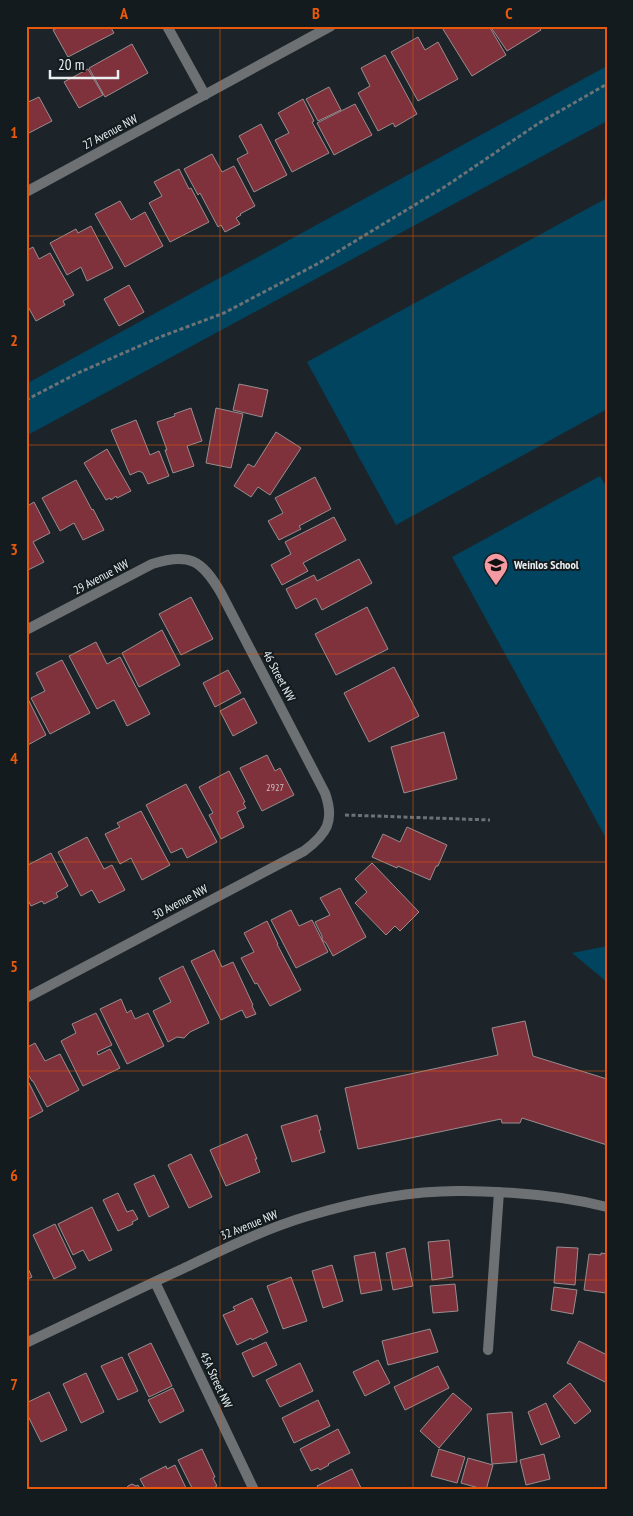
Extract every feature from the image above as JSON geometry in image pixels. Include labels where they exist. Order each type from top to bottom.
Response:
[{"type":"street","points":[[167,26],[205,95]]},
{"type":"street","name":"27 Avenue NW","points":[[26,192],[331,26]]},
{"type":"street","name":"29 Avenue NW","points":[[26,630],[152,564],[179,558],[190,560]]},
{"type":"street","name":"46 Street NW","points":[[190,560],[201,565],[221,593],[325,793],[329,804],[329,815]]},
{"type":"street","name":"30 Avenue NW","points":[[26,998],[304,851],[323,834],[328,825],[329,815]]},
{"type":"street","name":"32 Avenue NW","points":[[26,1343],[230,1246],[309,1216],[356,1204],[395,1196],[464,1191],[550,1196],[607,1207]]},
{"type":"street","points":[[488,1350],[499,1192]]},
{"type":"street","name":"45A Street NW","points":[[155,1282],[254,1490]]},
{"type":"path","points":[[26,400],[78,373],[160,337],[224,313],[319,263],[446,186],[539,123],[607,84]]},
{"type":"path","points":[[329,815],[490,820]]},
{"type":"shaded area","points":[[607,66],[607,121],[26,436],[26,384]]},
{"type":"shaded area","points":[[607,198],[607,409],[396,525],[307,362]]},
{"type":"shaded area","points":[[600,476],[607,488],[607,840],[452,557]]},
{"type":"shaded area","points":[[607,946],[607,982],[572,953]]},
{"type":"building","points":[[61,26],[110,26],[114,33],[68,57],[53,30]]},
{"type":"building","points":[[441,26],[489,26],[506,55],[472,76]]},
{"type":"building","points":[[490,26],[538,26],[541,30],[507,51]]},
{"type":"building","points":[[418,37],[425,50],[438,42],[458,79],[418,101],[391,52]]},
{"type":"building","points":[[132,44],[148,73],[105,97],[89,68]]},
{"type":"building","points":[[385,55],[417,114],[395,127],[393,123],[378,131],[358,93],[370,86],[361,68]]},
{"type":"building","points":[[88,69],[103,95],[79,108],[64,82]]},
{"type":"building","points":[[329,87],[341,110],[318,121],[306,99]]},
{"type":"building","points":[[39,97],[52,121],[27,134],[26,103]]},
{"type":"building","points":[[303,99],[314,121],[312,122],[329,153],[292,172],[275,140],[289,133],[278,113]]},
{"type":"building","points":[[355,104],[372,135],[334,155],[317,123]]},
{"type":"building","points":[[261,124],[287,175],[254,192],[237,159],[248,153],[239,136]]},
{"type":"building","points":[[212,154],[222,172],[234,166],[255,206],[236,218],[240,224],[225,232],[221,225],[218,227],[200,193],[198,195],[184,169]]},
{"type":"building","points":[[179,169],[209,222],[170,242],[149,203],[162,196],[154,182]]},
{"type":"building","points":[[120,201],[131,220],[145,212],[163,246],[125,267],[95,214]]},
{"type":"building","points":[[91,226],[113,268],[87,281],[81,267],[67,275],[50,243],[76,229],[78,233]]},
{"type":"building","points":[[33,247],[39,259],[50,253],[74,295],[63,301],[65,305],[36,321],[26,303],[26,251]]},
{"type":"building","points":[[129,285],[144,312],[119,326],[104,299]]},
{"type":"building","points":[[239,384],[268,390],[262,417],[233,410]]},
{"type":"building","points":[[191,408],[202,441],[187,446],[194,466],[173,473],[157,422]]},
{"type":"building","points":[[216,408],[243,414],[231,468],[206,463]]},
{"type":"building","points":[[136,420],[150,455],[159,451],[169,476],[148,484],[143,473],[139,471],[130,475],[111,430]]},
{"type":"building","points":[[276,432],[301,448],[270,495],[258,487],[251,497],[234,486],[248,464],[254,467]]},
{"type":"building","points":[[107,449],[131,491],[117,498],[116,496],[111,500],[110,498],[106,500],[84,463]]},
{"type":"building","points":[[315,477],[331,509],[299,526],[301,529],[279,540],[268,521],[283,513],[275,498]]},
{"type":"building","points":[[76,480],[104,530],[83,540],[74,523],[60,531],[42,498]]},
{"type":"building","points":[[34,502],[50,533],[33,542],[44,562],[26,571],[26,507]]},
{"type":"building","points":[[334,517],[346,540],[303,563],[308,571],[282,585],[271,565],[291,554],[285,542]]},
{"type":"building","points":[[359,559],[372,583],[322,610],[316,598],[296,609],[286,589],[314,575],[317,581]]},
{"type":"building","points":[[191,597],[213,639],[181,655],[159,614]]},
{"type":"building","points":[[367,607],[388,649],[336,675],[315,634]]},
{"type":"building","points":[[162,630],[180,665],[139,687],[122,653]]},
{"type":"building","points":[[96,642],[107,664],[120,657],[150,714],[127,726],[114,700],[97,709],[69,656]]},
{"type":"building","points":[[62,660],[90,713],[50,734],[31,698],[45,691],[36,673]]},
{"type":"building","points":[[394,667],[419,716],[369,742],[344,693]]},
{"type":"building","points":[[228,670],[241,693],[215,707],[203,683]]},
{"type":"building","points":[[244,698],[257,723],[233,736],[220,711]]},
{"type":"building","points":[[28,699],[46,735],[26,746],[26,700]]},
{"type":"building","points":[[444,732],[457,779],[404,793],[391,747]]},
{"type":"building","points":[[267,755],[275,771],[280,768],[294,795],[262,811],[240,768]]},
{"type":"building","points":[[229,771],[245,802],[243,803],[246,808],[237,812],[244,827],[221,839],[209,815],[213,813],[199,787]]},
{"type":"building","points":[[186,784],[217,842],[187,858],[182,848],[171,853],[146,805]]},
{"type":"building","points":[[141,811],[170,865],[142,880],[131,858],[120,864],[105,834],[120,827],[117,823]]},
{"type":"building","points":[[407,827],[447,845],[430,880],[372,857],[383,834],[400,842]]},
{"type":"building","points":[[87,837],[104,869],[112,865],[125,890],[99,903],[92,890],[81,896],[58,852]]},
{"type":"building","points":[[51,853],[68,886],[56,893],[58,897],[44,904],[42,901],[31,906],[26,896],[26,866]]},
{"type":"building","points":[[372,863],[419,912],[400,931],[395,926],[386,935],[355,903],[367,892],[355,879]]},
{"type":"building","points":[[340,888],[366,937],[333,956],[326,943],[322,940],[315,922],[330,915],[320,898]]},
{"type":"building","points":[[291,910],[299,926],[312,920],[328,952],[296,968],[271,920]]},
{"type":"building","points":[[267,921],[301,990],[270,1006],[241,958],[254,952],[244,933]]},
{"type":"building","points":[[214,950],[222,967],[233,962],[256,1014],[246,1018],[242,1010],[221,1020],[191,961]]},
{"type":"building","points":[[183,966],[209,1023],[190,1032],[184,1038],[177,1037],[168,1042],[153,1011],[171,1002],[159,978]]},
{"type":"building","points":[[121,999],[127,1013],[131,1010],[135,1019],[148,1013],[164,1046],[127,1064],[100,1009]]},
{"type":"building","points":[[96,1013],[112,1045],[97,1052],[98,1055],[110,1049],[120,1068],[83,1086],[61,1041],[76,1033],[72,1024]]},
{"type":"building","points":[[525,1021],[533,1056],[607,1079],[607,1145],[522,1118],[520,1123],[502,1123],[501,1119],[358,1149],[345,1088],[498,1055],[492,1028]]},
{"type":"building","points":[[35,1043],[45,1061],[60,1054],[79,1090],[47,1107],[26,1071],[26,1048]]},
{"type":"building","points":[[26,1077],[43,1111],[26,1120]]},
{"type":"building","points":[[317,1115],[325,1152],[292,1162],[281,1126]]},
{"type":"building","points":[[247,1134],[260,1172],[226,1186],[210,1150]]},
{"type":"building","points":[[191,1154],[212,1197],[189,1208],[168,1165]]},
{"type":"building","points":[[154,1175],[169,1207],[149,1217],[134,1184]]},
{"type":"building","points":[[118,1193],[127,1212],[133,1210],[138,1219],[132,1222],[133,1224],[118,1231],[103,1200]]},
{"type":"building","points":[[92,1207],[112,1250],[89,1261],[83,1250],[73,1255],[58,1224]]},
{"type":"building","points":[[55,1224],[76,1268],[54,1279],[33,1235]]},
{"type":"building","points":[[449,1240],[453,1277],[432,1280],[428,1242]]},
{"type":"building","points":[[557,1247],[578,1248],[575,1285],[554,1283]]},
{"type":"building","points":[[405,1248],[413,1286],[393,1290],[386,1253]]},
{"type":"building","points":[[375,1252],[382,1290],[361,1294],[354,1256]]},
{"type":"building","points":[[601,1253],[607,1254],[606,1293],[584,1290],[589,1254],[601,1255]]},
{"type":"building","points":[[26,1264],[32,1277],[26,1280]]},
{"type":"building","points":[[332,1265],[343,1301],[323,1308],[312,1271]]},
{"type":"building","points":[[291,1277],[307,1321],[283,1329],[267,1286]]},
{"type":"building","points":[[455,1284],[458,1311],[433,1313],[430,1286]]},
{"type":"building","points":[[554,1287],[577,1290],[573,1314],[551,1310]]},
{"type":"building","points":[[252,1298],[268,1332],[237,1345],[223,1315],[235,1310],[233,1307]]},
{"type":"building","points":[[430,1329],[438,1352],[388,1365],[382,1341]]},
{"type":"building","points":[[579,1341],[607,1355],[607,1383],[567,1363]]},
{"type":"building","points":[[266,1342],[277,1365],[253,1377],[242,1353]]},
{"type":"building","points":[[151,1343],[172,1386],[149,1397],[128,1354]]},
{"type":"building","points":[[122,1357],[138,1391],[118,1400],[101,1366]]},
{"type":"building","points":[[378,1360],[390,1383],[365,1396],[353,1372]]},
{"type":"building","points":[[300,1363],[313,1391],[280,1407],[266,1380]]},
{"type":"building","points":[[438,1366],[449,1388],[405,1410],[394,1387]]},
{"type":"building","points":[[86,1373],[104,1412],[81,1423],[63,1384]]},
{"type":"building","points":[[570,1383],[591,1411],[575,1424],[553,1396]]},
{"type":"building","points":[[173,1388],[184,1411],[160,1423],[148,1400]]},
{"type":"building","points":[[49,1392],[67,1430],[41,1442],[26,1412],[26,1403]]},
{"type":"building","points":[[453,1393],[472,1409],[439,1448],[420,1431]]},
{"type":"building","points":[[318,1400],[330,1426],[294,1443],[282,1418]]},
{"type":"building","points":[[546,1403],[560,1437],[541,1445],[528,1412]]},
{"type":"building","points":[[512,1412],[517,1462],[492,1464],[487,1414]]},
{"type":"building","points":[[338,1429],[350,1453],[320,1470],[318,1468],[311,1471],[300,1449]]},
{"type":"building","points":[[202,1449],[215,1477],[213,1478],[217,1486],[210,1490],[193,1490],[178,1460]]},
{"type":"building","points":[[439,1449],[465,1457],[457,1483],[431,1476]]},
{"type":"building","points":[[544,1454],[550,1479],[526,1485],[520,1460]]},
{"type":"building","points":[[468,1458],[493,1465],[486,1490],[461,1483]]},
{"type":"building","points":[[175,1465],[186,1488],[181,1490],[146,1490],[140,1479],[166,1466],[167,1469]]},
{"type":"building","points":[[352,1469],[362,1490],[319,1490],[317,1486]]},
{"type":"building","points":[[132,1484],[138,1485],[141,1490],[125,1490]]},
{"type":"place","name":"Weinlos School","points":[[496,586]]}]
